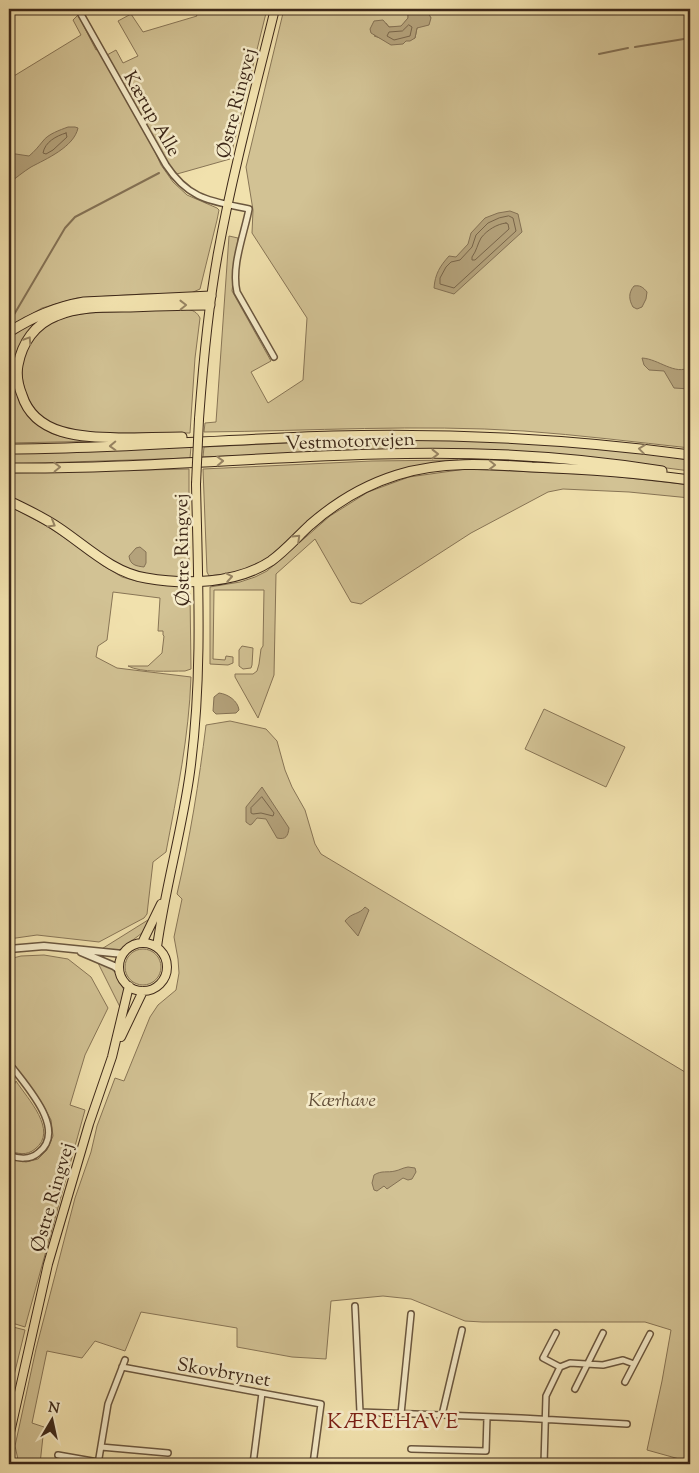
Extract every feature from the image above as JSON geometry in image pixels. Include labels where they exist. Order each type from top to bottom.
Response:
[{"type":"highway","points":[[9,332],[36,316],[67,304],[211,296]]},
{"type":"highway","points":[[210,306],[94,307],[54,316],[33,332],[23,348],[17,368],[23,399],[32,413],[45,424],[57,431],[73,435],[96,437],[275,439]]},
{"type":"highway","name":"Vestmotorvejen","points":[[9,448],[425,435],[569,441],[690,456]]},
{"type":"highway","name":"Vestmotorvejen","points":[[9,468],[381,454],[470,454],[547,458],[641,468],[690,476]]},
{"type":"highway","points":[[9,501],[56,526],[110,564],[131,574],[158,580],[198,581],[232,578],[259,568],[283,551],[319,517],[351,495],[388,478],[428,468],[468,464],[597,470],[690,480]]},
{"type":"main road","name":"Østre Ringvej","points":[[157,947],[165,895],[179,835],[192,753],[198,682],[196,484],[198,419],[211,296],[227,205],[275,9]]},
{"type":"main road","name":"Østre Ringvej","points":[[142,943],[165,895]]},
{"type":"main road","points":[[142,943],[157,947],[166,958],[167,967],[166,976],[161,983],[154,988],[143,991],[129,986],[124,981],[119,970],[123,954],[132,946],[142,943]]},
{"type":"main road","name":"Østre Ringvej","points":[[9,1437],[48,1264],[89,1124],[112,1057],[129,986]]},
{"type":"main road","name":"Østre Ringvej","points":[[112,1057],[143,991]]},
{"type":"street","name":"Kærup Alle","points":[[78,9],[171,174],[195,195],[227,205]]},
{"type":"street","points":[[227,205],[249,209],[235,271],[235,282],[237,292],[274,357]]},
{"type":"street","points":[[9,949],[44,946],[123,954]]},
{"type":"street","points":[[73,949],[114,966],[119,970]]},
{"type":"street","points":[[9,1063],[42,1109],[50,1132],[43,1150],[35,1156],[15,1158],[9,1155]]},
{"type":"street","points":[[355,1306],[360,1412],[627,1424]]},
{"type":"street","points":[[401,1414],[411,1314]]},
{"type":"street","points":[[442,1415],[462,1330]]},
{"type":"street","points":[[556,1333],[543,1358],[560,1367]]},
{"type":"street","points":[[575,1389],[603,1333]]},
{"type":"street","points":[[625,1382],[650,1334]]},
{"type":"street","points":[[58,1455],[98,1463],[108,1404],[125,1360]]},
{"type":"street","points":[[544,1464],[546,1396],[560,1367],[570,1363],[603,1365],[623,1360],[634,1364]]},
{"type":"street","name":"Skovbrynet","points":[[122,1367],[321,1404],[313,1464]]},
{"type":"street","points":[[253,1464],[262,1393]]},
{"type":"street","points":[[411,1449],[486,1451],[487,1417]]},
{"type":"street","points":[[101,1447],[168,1453]]},
{"type":"green space","points":[[193,9],[267,9],[230,159],[177,174],[168,163],[107,55],[116,50],[123,63],[138,56],[118,21],[131,14],[143,32],[197,16]]},
{"type":"green space","points":[[284,9],[410,9],[408,10],[408,18],[401,27],[389,27],[386,23],[374,36],[389,40],[399,40],[415,38],[417,28],[431,18],[426,9],[690,9],[690,448],[565,434],[484,429],[404,428],[204,432],[205,423],[216,422],[229,236],[238,238],[232,291],[271,361],[251,372],[268,403],[303,380],[307,318],[252,233],[253,210],[246,167]]},
{"type":"green space","points":[[78,15],[96,50],[98,49],[151,143],[161,165],[173,182],[187,195],[217,208],[219,210],[217,220],[200,289],[191,293],[77,298],[42,308],[9,327],[9,79],[81,35],[73,20]]},
{"type":"green space","points":[[89,306],[32,329],[16,382],[38,420],[50,433],[65,437],[105,441],[9,443],[9,335],[34,319]]},
{"type":"green space","points":[[186,309],[198,314],[200,318],[195,358],[190,433],[76,432],[62,428],[47,420],[35,409],[27,395],[23,381],[23,365],[27,350],[35,337],[48,325],[62,318],[88,313]]},
{"type":"green space","points":[[409,439],[585,447],[690,460],[690,471],[597,459],[330,452],[203,457],[204,447]]},
{"type":"green space","points":[[191,447],[190,458],[9,464],[9,453]]},
{"type":"green space","points":[[458,460],[458,463],[353,491],[271,558],[245,571],[209,576],[207,572],[203,469],[372,461]]},
{"type":"green space","points":[[189,469],[189,576],[185,577],[153,575],[123,567],[9,498],[9,473]]},
{"type":"green space","points":[[466,469],[603,475],[690,485],[690,498],[629,492],[563,489],[548,492],[471,533],[361,604],[351,602],[315,539],[276,574],[274,675],[258,718],[235,674],[253,674],[257,671],[263,646],[264,590],[214,590],[213,659],[225,660],[226,656],[233,657],[233,663],[228,665],[210,664],[210,587],[240,582],[267,571],[330,516],[368,492],[409,477]]},
{"type":"green space","points":[[9,506],[45,525],[122,577],[136,581],[179,585],[190,593],[191,669],[185,671],[155,671],[140,670],[128,666],[148,666],[162,653],[164,636],[163,631],[158,631],[160,598],[113,592],[107,640],[98,646],[96,657],[117,668],[191,677],[182,765],[166,852],[153,862],[147,914],[144,918],[99,942],[37,935],[9,939]]},
{"type":"green space","points":[[242,646],[253,648],[251,668],[243,669],[239,666],[239,650]]},
{"type":"green space","points":[[544,709],[625,747],[606,787],[525,749]]},
{"type":"green space","name":"Kærhave","points":[[230,721],[266,729],[277,741],[285,770],[305,810],[315,844],[321,854],[690,1075],[690,1462],[647,1450],[671,1330],[645,1322],[465,1321],[411,1299],[383,1296],[331,1301],[326,1359],[292,1357],[237,1347],[237,1328],[141,1312],[125,1351],[95,1341],[82,1358],[47,1351],[32,1423],[44,1427],[40,1464],[19,1464],[15,1446],[36,1349],[75,1198],[91,1152],[97,1126],[115,1078],[124,1081],[150,1017],[158,1005],[176,990],[179,973],[174,937],[182,899],[177,894],[194,810],[206,725]]},
{"type":"green space","points":[[150,920],[142,933],[121,949],[117,951],[100,950]]},
{"type":"green space","points":[[143,949],[150,950],[156,954],[160,960],[160,974],[156,980],[150,984],[143,985],[136,984],[130,980],[126,974],[125,967],[126,960],[130,954],[136,950]]},
{"type":"green space","points":[[44,955],[68,959],[91,977],[108,1008],[85,1055],[70,1105],[85,1110],[25,1327],[9,1322],[9,1159],[26,1162],[38,1159],[47,1150],[53,1136],[51,1120],[43,1105],[9,1057],[9,959],[21,956]]},
{"type":"green space","points":[[97,961],[112,967],[115,972],[124,990],[122,1008],[120,1007]]},
{"type":"green space","points":[[16,1081],[39,1115],[44,1133],[42,1142],[32,1151],[25,1153],[9,1150],[9,1096]]},
{"type":"green space","points":[[9,1326],[25,1330],[9,1396]]},
{"type":"water","points":[[426,9],[431,18],[429,25],[417,28],[415,38],[403,44],[391,45],[371,33],[370,29],[374,21],[383,20],[389,27],[401,26],[408,18],[408,10]]},
{"type":"water","points":[[68,127],[78,128],[71,141],[65,147],[31,167],[9,183],[9,153],[29,156],[48,136]]},
{"type":"water","points":[[510,211],[518,214],[522,232],[454,294],[434,288],[438,270],[443,263],[449,256],[456,257],[468,244],[471,233],[485,218]]},
{"type":"water","points":[[634,286],[641,287],[647,292],[642,307],[637,309],[633,307],[630,299]]},
{"type":"water","points":[[642,358],[679,370],[690,367],[690,389],[674,388],[664,371],[649,370],[644,365]]},
{"type":"water","points":[[140,547],[146,552],[144,567],[134,564],[129,556],[136,548]]},
{"type":"water","points":[[219,693],[229,696],[235,701],[239,710],[236,713],[216,714],[213,711],[214,697]]},
{"type":"water","points":[[262,787],[289,828],[284,838],[277,838],[266,819],[257,818],[250,825],[246,822],[246,807]]},
{"type":"water","points":[[365,907],[369,910],[358,936],[345,921]]},
{"type":"water","points":[[408,1167],[415,1168],[416,1172],[412,1179],[403,1178],[387,1189],[384,1186],[377,1191],[374,1190],[372,1183],[374,1175]]},
{"type":"waterway","points":[[635,47],[690,38]]},
{"type":"waterway","points":[[599,54],[628,48]]},
{"type":"waterway","points":[[12,318],[65,228],[75,217],[159,173]]},
{"type":"district","name":"KÆREHAVE","points":[[393,1421]]}]
